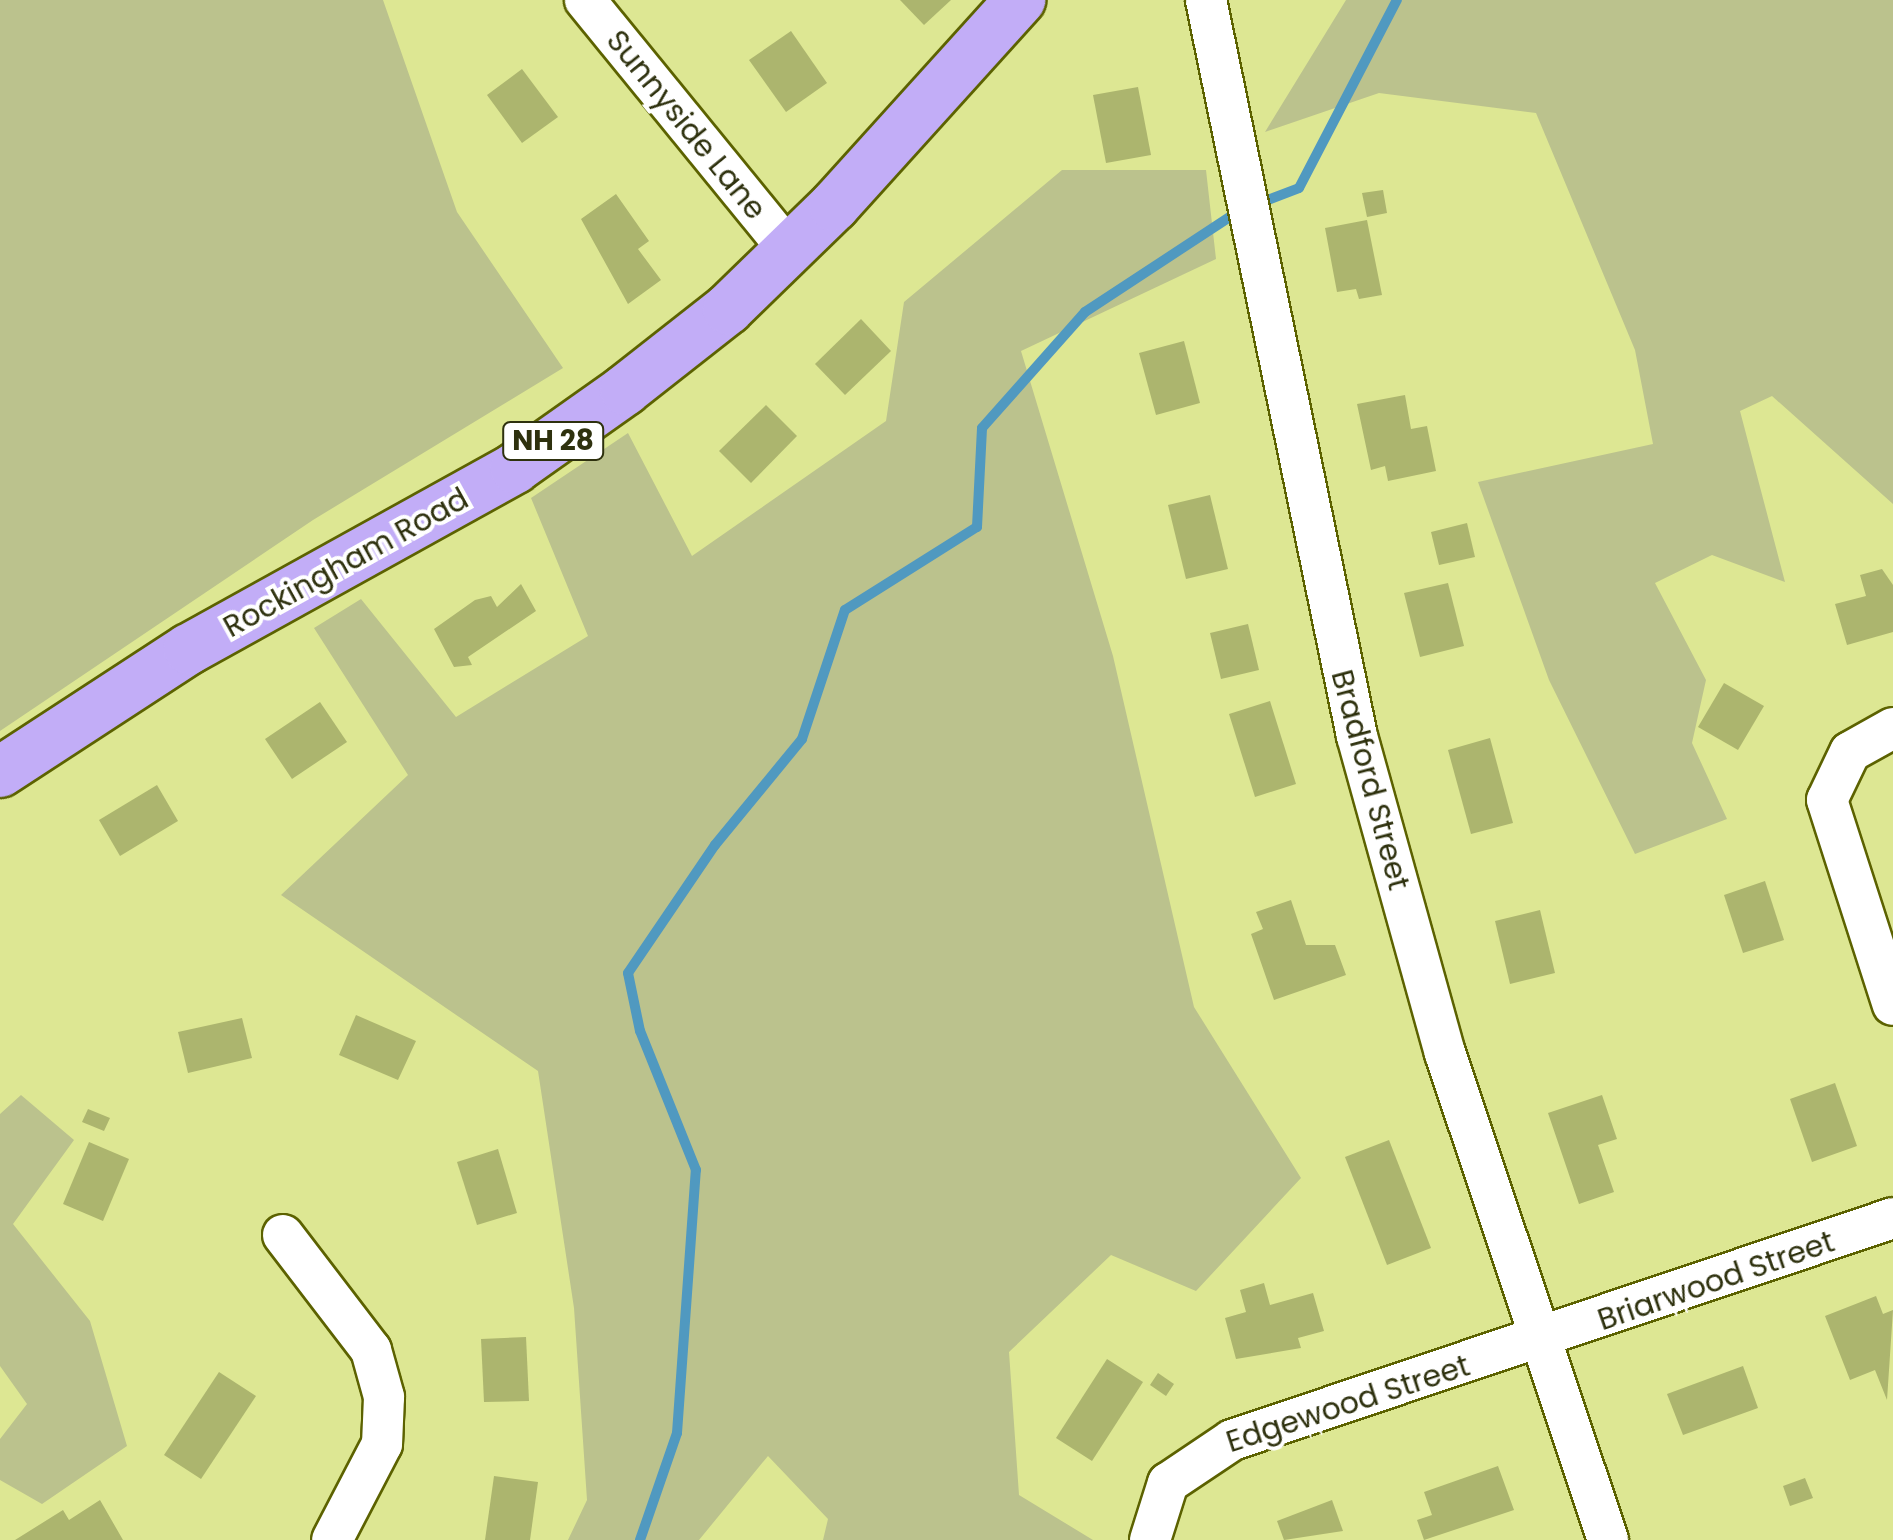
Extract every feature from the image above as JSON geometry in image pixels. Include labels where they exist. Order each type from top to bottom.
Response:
[{"type":"main road","name":"Rockingham Road","points":[[0,772],[189,649],[515,468],[728,309],[788,250],[1020,0]]},
{"type":"street","name":"Sunnyside Lane","points":[[585,0],[788,250]]},
{"type":"street","name":"Bradford Street","points":[[1206,0],[1356,736],[1444,1053],[1608,1540]]},
{"type":"street","points":[[1893,728],[1850,752],[1827,800],[1893,1004]]},
{"type":"street","name":"Briarwood Street","points":[[1540,1343],[1893,1218]]},
{"type":"street","points":[[283,1235],[370,1350],[384,1397],[382,1444],[335,1539]]},
{"type":"street","name":"Edgewood Street","points":[[1150,1540],[1168,1482],[1194,1456],[1540,1343]]},
{"type":"green space","points":[[0,0],[383,0],[457,212],[563,368],[313,520],[0,731]]},
{"type":"green space","points":[[1346,0],[1893,0],[1893,504],[1772,396],[1740,411],[1785,582],[1712,555],[1655,583],[1706,680],[1692,743],[1727,819],[1635,854],[1549,680],[1478,482],[1653,444],[1635,350],[1536,113],[1379,93],[1265,132]]},
{"type":"green space","points":[[1062,170],[1206,170],[1216,259],[1021,351],[1113,656],[1194,1007],[1301,1178],[1196,1291],[1111,1255],[1009,1352],[1019,1495],[1093,1540],[823,1540],[828,1519],[768,1456],[699,1540],[568,1540],[587,1500],[574,1308],[538,1071],[281,895],[408,775],[314,628],[361,599],[456,717],[588,636],[531,498],[628,433],[692,556],[886,421],[904,302]]},
{"type":"green space","points":[[21,1095],[74,1140],[13,1224],[90,1321],[127,1446],[42,1504],[0,1480],[0,1439],[27,1404],[0,1366],[0,1114]]},
{"type":"building","points":[[900,0],[951,0],[924,25]]},
{"type":"building","points":[[791,31],[827,83],[786,112],[749,60]]},
{"type":"building","points":[[522,69],[558,117],[522,143],[487,95]]},
{"type":"building","points":[[1138,87],[1151,155],[1106,163],[1093,95]]},
{"type":"building","points":[[1383,190],[1387,213],[1367,217],[1362,193]]},
{"type":"building","points":[[616,194],[649,241],[638,249],[661,280],[628,304],[581,219]]},
{"type":"building","points":[[1367,220],[1382,295],[1359,299],[1356,289],[1337,292],[1325,228]]},
{"type":"building","points":[[861,319],[891,351],[845,395],[815,364]]},
{"type":"building","points":[[1184,341],[1200,403],[1156,415],[1139,353]]},
{"type":"building","points":[[1405,395],[1411,429],[1427,426],[1436,471],[1388,481],[1385,466],[1371,470],[1357,404]]},
{"type":"building","points":[[766,405],[797,436],[751,483],[719,451]]},
{"type":"building","points":[[1210,495],[1228,569],[1186,579],[1168,505]]},
{"type":"building","points":[[1467,523],[1475,557],[1439,565],[1431,532]]},
{"type":"building","points":[[1882,569],[1893,585],[1893,632],[1847,645],[1835,604],[1866,596],[1860,575]]},
{"type":"building","points":[[1448,583],[1464,646],[1420,657],[1404,593]]},
{"type":"building","points":[[521,584],[536,611],[468,657],[472,665],[454,667],[434,629],[475,600],[491,596],[497,607]]},
{"type":"building","points":[[1248,624],[1259,670],[1221,679],[1210,633]]},
{"type":"building","points":[[1724,683],[1764,706],[1738,750],[1698,727]]},
{"type":"building","points":[[1270,701],[1296,784],[1255,797],[1229,714]]},
{"type":"building","points":[[320,702],[347,742],[292,779],[265,739]]},
{"type":"building","points":[[1490,738],[1513,823],[1471,834],[1448,750]]},
{"type":"building","points":[[157,785],[178,821],[120,856],[99,820]]},
{"type":"building","points":[[1765,881],[1784,940],[1743,953],[1724,895]]},
{"type":"building","points":[[1291,900],[1306,945],[1335,945],[1346,975],[1274,1000],[1251,934],[1263,929],[1256,912]]},
{"type":"building","points":[[1540,910],[1555,973],[1510,984],[1495,921]]},
{"type":"building","points":[[356,1015],[416,1041],[398,1080],[339,1055]]},
{"type":"building","points":[[242,1018],[252,1058],[188,1073],[178,1032]]},
{"type":"building","points":[[1835,1083],[1857,1146],[1812,1162],[1790,1099]]},
{"type":"building","points":[[1602,1095],[1617,1139],[1598,1145],[1614,1192],[1579,1204],[1548,1113]]},
{"type":"building","points":[[88,1109],[110,1118],[104,1131],[82,1122]]},
{"type":"building","points":[[1389,1140],[1431,1248],[1387,1265],[1345,1157]]},
{"type":"building","points":[[89,1142],[129,1159],[103,1221],[63,1204]]},
{"type":"building","points":[[498,1149],[517,1213],[477,1225],[457,1162]]},
{"type":"building","points":[[1264,1283],[1270,1305],[1313,1293],[1324,1331],[1298,1338],[1301,1348],[1236,1359],[1225,1318],[1246,1312],[1240,1290]]},
{"type":"building","points":[[1876,1296],[1883,1314],[1893,1310],[1887,1400],[1875,1370],[1850,1380],[1825,1316]]},
{"type":"building","points":[[526,1337],[529,1401],[484,1402],[481,1339]]},
{"type":"building","points":[[1107,1359],[1143,1382],[1092,1461],[1056,1438]]},
{"type":"building","points":[[1743,1366],[1758,1408],[1683,1435],[1667,1394]]},
{"type":"building","points":[[219,1372],[256,1396],[201,1479],[164,1455]]},
{"type":"building","points":[[1158,1373],[1174,1384],[1166,1396],[1150,1385]]},
{"type":"building","points":[[1498,1466],[1514,1510],[1424,1540],[1417,1520],[1432,1515],[1424,1492]]},
{"type":"building","points":[[494,1476],[538,1482],[530,1540],[485,1540]]},
{"type":"building","points":[[1805,1478],[1813,1498],[1790,1506],[1783,1486]]},
{"type":"building","points":[[100,1500],[123,1540],[15,1540],[63,1510],[69,1520]]},
{"type":"building","points":[[1332,1500],[1343,1531],[1284,1540],[1277,1521]]},
{"type":"waterway","points":[[1255,205],[1299,188],[1397,0]]},
{"type":"waterway","points":[[640,1540],[677,1433],[696,1170],[640,1031],[628,973],[715,845],[802,739],[845,610],[977,527],[982,428],[1085,312],[1239,211]]}]
